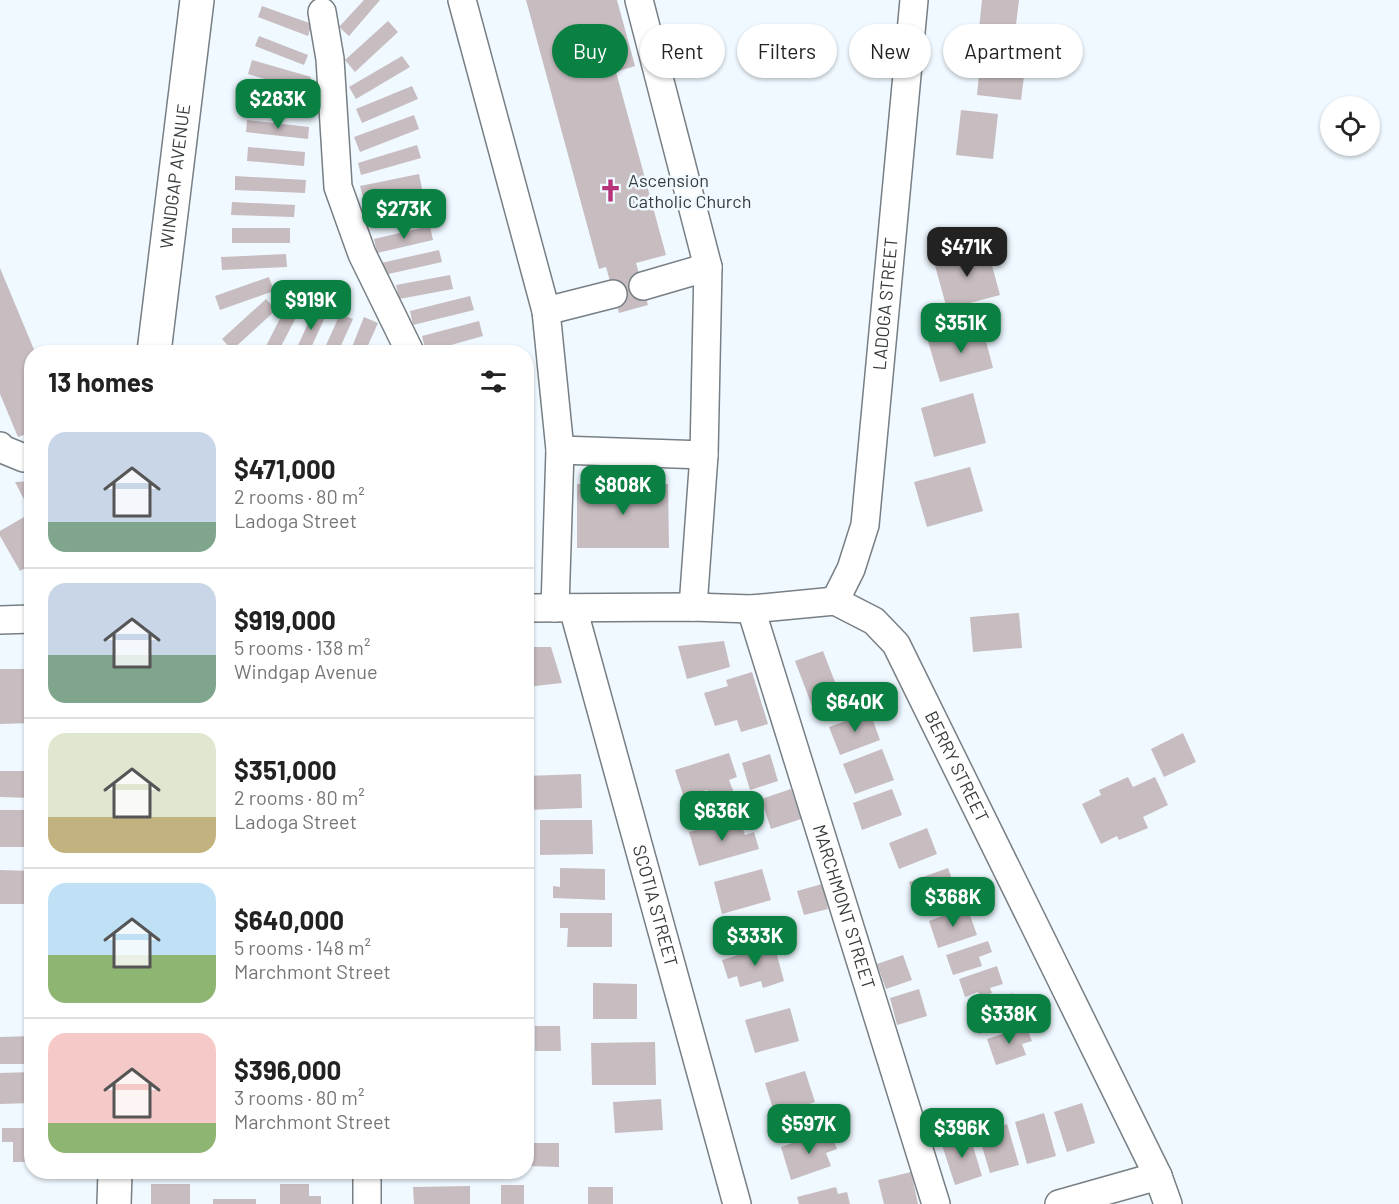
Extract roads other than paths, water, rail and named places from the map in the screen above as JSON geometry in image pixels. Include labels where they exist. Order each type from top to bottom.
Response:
[{"type":"main road","name":"WINDGAP AVENUE","points":[[155,345],[197,0]]},
{"type":"main road","points":[[114,1204],[115,1179]]},
{"type":"street","name":"SCOTIA STREET","points":[[462,0],[546,311],[560,450],[564,608],[737,1204]]},
{"type":"street","points":[[639,0],[708,267],[704,455],[693,607]]},
{"type":"street","name":"LADOGA STREET","points":[[835,601],[851,569],[865,525],[914,0]]},
{"type":"street","points":[[322,12],[330,59],[338,187],[362,254],[407,345]]},
{"type":"street","points":[[643,286],[708,267]]},
{"type":"street","points":[[546,311],[613,294]]},
{"type":"street","points":[[0,446],[24,458]]},
{"type":"street","points":[[560,450],[704,455]]},
{"type":"street","points":[[534,608],[751,609],[835,601]]},
{"type":"street","name":"BERRY STREET","points":[[835,601],[874,621],[896,644],[1158,1176],[1168,1204]]},
{"type":"street","name":"MARCHMONT STREET","points":[[751,609],[936,1204]]},
{"type":"street","points":[[0,620],[24,619]]},
{"type":"street","points":[[1059,1204],[1158,1176]]},
{"type":"street","points":[[366,1179],[367,1204]]},
{"type":"place","name":"Ascension Catholic Church","points":[[610,191]]}]
